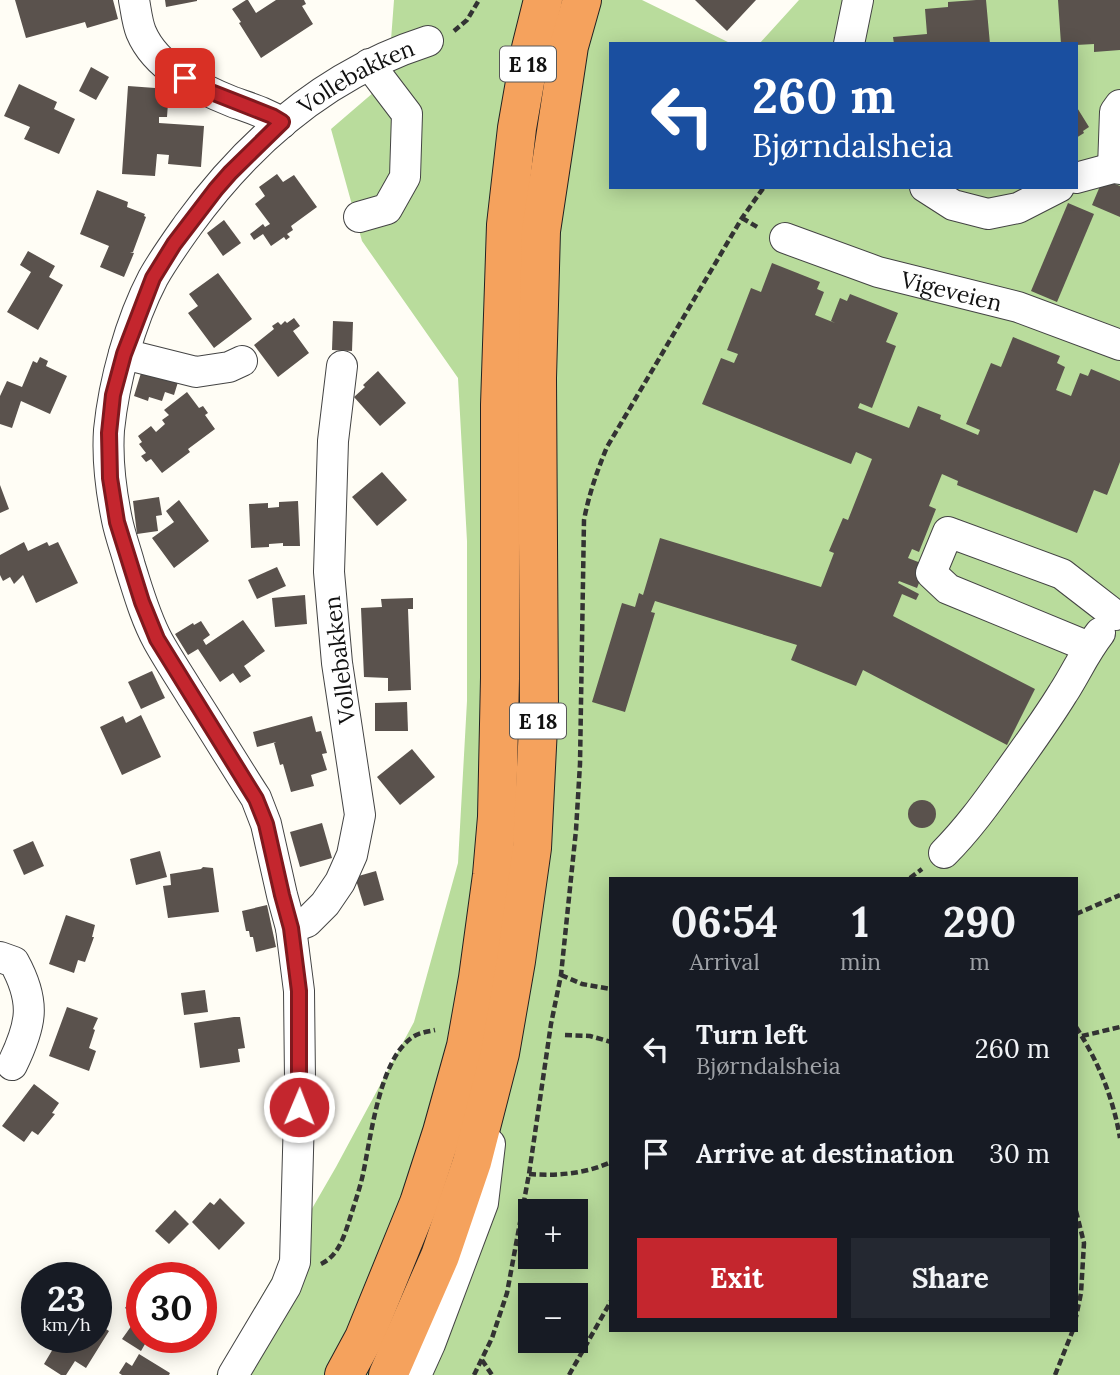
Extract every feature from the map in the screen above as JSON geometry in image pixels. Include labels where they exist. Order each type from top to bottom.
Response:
[{"type":"highway","name":"E 18","points":[[344,1375],[364,1338],[419,1203],[466,1046],[478,978],[497,817],[500,678],[499,405],[506,225],[517,128],[531,48],[543,0]]},
{"type":"highway","name":"E 18","points":[[388,1375],[440,1256],[471,1162],[500,1053],[532,848],[539,707],[537,378],[541,231],[569,47],[582,0]]},
{"type":"street","points":[[134,0],[140,30],[150,49],[164,64],[206,90],[282,122]]},
{"type":"street","points":[[849,42],[858,0]]},
{"type":"street","name":"Vollebakken","points":[[295,1262],[300,1034],[299,991],[291,928],[266,824],[256,799],[157,639],[142,602],[117,522],[110,478],[109,433],[113,395],[124,354],[153,278],[174,244],[230,173],[282,122],[311,99],[369,64],[428,41]]},
{"type":"street","points":[[359,217],[387,209],[405,177],[407,114],[369,64]]},
{"type":"street","points":[[1078,178],[1116,169],[1115,112],[1120,106]]},
{"type":"street","points":[[928,189],[953,205],[988,215],[1018,208],[1055,189]]},
{"type":"street","name":"Vigeveien","points":[[785,238],[878,272],[1018,307],[1120,345]]},
{"type":"street","points":[[124,354],[196,372],[229,367],[242,361]]},
{"type":"street","name":"Vollebakken","points":[[291,928],[307,922],[325,904],[340,882],[352,855],[360,815],[337,663],[329,572],[333,441],[342,366]]},
{"type":"street","points":[[944,853],[990,799],[1076,673],[1089,647],[1117,612],[1062,574],[948,532],[931,573],[948,589],[1089,647]]},
{"type":"street","points":[[0,957],[14,962],[24,981],[29,1004],[28,1029],[12,1065]]},
{"type":"street","points":[[416,1375],[483,1203],[500,1053]]},
{"type":"street","points":[[233,1375],[286,1286],[295,1262]]},
{"type":"path","points":[[428,41],[454,31],[467,20],[479,0]]},
{"type":"path","points":[[474,1375],[500,1319],[507,1293],[561,975],[580,764],[584,520],[593,480],[607,447],[742,218],[763,189]]},
{"type":"path","points":[[1078,913],[1120,895]]},
{"type":"path","points":[[561,975],[582,984],[609,989]]},
{"type":"path","points":[[1082,1036],[1120,1027]]},
{"type":"path","points":[[295,1262],[317,1266],[330,1260],[336,1253],[345,1236],[362,1178],[385,1079],[396,1054],[407,1040],[415,1035],[436,1030]]},
{"type":"path","points":[[1078,1030],[1091,1050],[1108,1088],[1120,1138]]},
{"type":"path","points":[[565,1035],[590,1036],[609,1041]]},
{"type":"path","points":[[529,1174],[579,1172],[609,1163]]},
{"type":"path","points":[[1078,1219],[1084,1243],[1078,1307]]},
{"type":"path","points":[[569,1375],[609,1305]]},
{"type":"path","points":[[1055,1375],[1072,1332]]},
{"type":"path","points":[[482,1359],[492,1375]]},
{"type":"green space","points":[[394,0],[642,0],[728,42],[609,42],[609,189],[1078,189],[1078,42],[761,42],[799,0],[1120,0],[1120,1375],[216,1375],[336,1167],[414,1022],[458,863],[467,701],[467,541],[458,378],[362,241],[331,129],[388,80]]},
{"type":"building","points":[[15,0],[113,0],[118,19],[87,28],[85,22],[26,38]]},
{"type":"building","points":[[165,0],[197,0],[197,1],[166,7]]},
{"type":"building","points":[[246,0],[256,13],[276,0],[304,0],[306,4],[302,6],[313,24],[261,58],[232,9]]},
{"type":"building","points":[[695,0],[756,0],[727,31]]},
{"type":"building","points":[[986,0],[990,42],[894,42],[893,37],[927,34],[925,9],[948,7],[948,2]]},
{"type":"building","points":[[1058,0],[1120,0],[1120,50],[1094,52],[1094,44],[1061,42]]},
{"type":"building","points":[[91,67],[109,77],[96,100],[79,91]]},
{"type":"building","points":[[19,84],[57,102],[54,109],[75,119],[59,154],[24,139],[30,127],[4,116]]},
{"type":"building","points":[[128,86],[169,89],[167,117],[159,117],[159,123],[204,126],[201,167],[168,164],[169,155],[157,154],[155,176],[122,174]]},
{"type":"building","points":[[1078,109],[1089,127],[1078,137]]},
{"type":"building","points":[[277,174],[283,182],[294,175],[317,207],[291,226],[293,230],[287,234],[290,237],[286,240],[284,237],[271,246],[263,234],[254,240],[250,234],[263,224],[265,227],[270,224],[255,204],[265,196],[259,187]]},
{"type":"building","points":[[1103,179],[1120,186],[1120,217],[1092,205]]},
{"type":"building","points":[[97,190],[128,202],[127,207],[145,214],[146,217],[133,252],[130,252],[134,253],[124,277],[100,267],[109,246],[80,234]]},
{"type":"building","points":[[1068,203],[1094,214],[1057,302],[1031,291]]},
{"type":"building","points":[[224,220],[241,243],[223,256],[207,233]]},
{"type":"building","points":[[28,251],[55,266],[49,277],[63,285],[38,330],[7,312],[31,272],[20,265]]},
{"type":"building","points":[[772,263],[820,282],[817,289],[824,292],[815,315],[835,323],[831,321],[840,298],[847,301],[850,294],[898,313],[886,342],[896,346],[872,408],[860,403],[858,408],[909,428],[918,406],[941,415],[940,419],[978,435],[980,430],[966,424],[991,363],[1001,367],[1013,337],[1060,356],[1057,363],[1065,367],[1056,390],[1071,396],[1080,373],[1088,376],[1091,369],[1120,381],[1120,462],[1107,495],[1094,490],[1077,533],[957,485],[958,481],[942,474],[929,506],[936,509],[919,552],[912,549],[908,558],[926,565],[917,588],[899,581],[898,583],[919,594],[916,600],[902,594],[893,616],[1035,689],[1007,745],[863,670],[856,686],[791,660],[797,645],[655,601],[651,612],[655,613],[625,712],[592,702],[622,603],[635,607],[639,593],[643,595],[660,538],[821,587],[834,553],[829,551],[843,518],[848,520],[872,459],[856,452],[851,464],[702,404],[721,358],[734,363],[738,354],[727,350],[751,288],[761,292]]},
{"type":"building","points":[[218,273],[252,319],[214,348],[188,313],[198,306],[189,294]]},
{"type":"building","points":[[294,318],[300,326],[293,331],[309,353],[278,377],[254,345],[274,329],[272,326],[278,322],[281,325],[285,321],[287,323]]},
{"type":"building","points":[[333,321],[353,322],[352,351],[332,350]]},
{"type":"building","points":[[40,357],[48,361],[46,366],[67,376],[50,414],[21,401],[12,428],[0,424],[0,396],[7,381],[22,387],[33,361],[37,363]]},
{"type":"building","points":[[378,371],[406,403],[380,426],[354,397]]},
{"type":"building","points":[[141,373],[178,382],[174,395],[165,392],[162,401],[149,397],[148,401],[134,396]]},
{"type":"building","points":[[187,392],[199,408],[203,406],[208,413],[205,415],[215,429],[162,473],[151,459],[146,462],[141,456],[146,453],[139,444],[142,442],[138,436],[151,426],[156,432],[165,424],[162,420],[169,415],[164,410]]},
{"type":"building","points":[[382,472],[407,500],[377,526],[352,497]]},
{"type":"building","points":[[0,485],[9,509],[0,513]]},
{"type":"building","points":[[159,497],[162,515],[156,516],[158,531],[137,534],[133,501]]},
{"type":"building","points":[[179,500],[209,541],[174,568],[152,538],[174,522],[166,511]]},
{"type":"building","points":[[298,501],[300,546],[283,546],[283,543],[251,548],[249,504],[268,503],[268,508],[279,507],[279,502]]},
{"type":"building","points":[[24,542],[28,551],[47,542],[49,546],[58,542],[78,583],[36,603],[23,575],[14,584],[10,577],[3,581],[0,575],[0,555]]},
{"type":"building","points":[[277,567],[286,586],[257,599],[248,580]]},
{"type":"building","points":[[305,595],[307,624],[275,627],[272,598]]},
{"type":"building","points":[[413,598],[413,609],[408,609],[411,690],[388,691],[388,678],[364,677],[361,608],[382,607],[381,599]]},
{"type":"building","points":[[243,620],[265,651],[244,666],[251,676],[240,683],[233,673],[220,682],[198,649],[188,655],[175,634],[201,621],[210,635],[203,640],[206,645]]},
{"type":"building","points":[[152,671],[165,698],[141,709],[128,682]]},
{"type":"building","points":[[407,702],[408,731],[375,731],[375,703]]},
{"type":"building","points":[[141,715],[161,757],[122,775],[100,727],[123,716],[126,723]]},
{"type":"building","points":[[312,716],[316,732],[321,731],[327,753],[322,754],[327,770],[311,775],[314,786],[291,792],[283,764],[280,765],[274,743],[276,742],[257,747],[253,732]]},
{"type":"building","points":[[412,749],[435,777],[400,805],[377,777]]},
{"type":"building","points":[[922,800],[932,804],[936,814],[932,824],[922,828],[912,824],[908,814],[912,804]]},
{"type":"building","points":[[322,823],[332,858],[300,867],[290,832]]},
{"type":"building","points":[[33,841],[44,866],[24,875],[13,850]]},
{"type":"building","points":[[160,851],[167,877],[136,885],[130,859]]},
{"type":"building","points":[[203,867],[213,868],[219,912],[168,918],[163,886],[171,885],[170,874]]},
{"type":"building","points":[[376,871],[384,900],[364,906],[355,877]]},
{"type":"building","points":[[267,905],[276,947],[256,952],[253,937],[246,931],[242,911]]},
{"type":"building","points":[[66,915],[95,925],[94,937],[85,962],[78,960],[74,973],[49,964]]},
{"type":"building","points":[[205,990],[208,1012],[184,1015],[181,993]]},
{"type":"building","points":[[67,1007],[98,1018],[89,1048],[96,1051],[89,1071],[49,1056]]},
{"type":"building","points":[[240,1017],[245,1048],[238,1049],[240,1062],[200,1068],[194,1023]]},
{"type":"building","points":[[34,1084],[59,1103],[52,1113],[55,1114],[38,1135],[32,1131],[24,1142],[2,1126]]},
{"type":"building","points":[[220,1198],[245,1223],[219,1250],[192,1222],[210,1202],[214,1205]]},
{"type":"building","points":[[175,1210],[189,1224],[169,1244],[155,1231]]},
{"type":"building","points":[[51,1353],[95,1353],[86,1368],[75,1361],[66,1375],[61,1375],[44,1364]]},
{"type":"building","points":[[139,1354],[170,1373],[169,1375],[119,1373],[126,1362],[132,1366]]},
{"type":"route","points":[[185,78],[206,90],[282,122],[216,189],[174,244],[153,278],[124,354],[113,395],[109,433],[110,478],[117,522],[142,602],[157,639],[256,799],[266,824],[291,928],[299,991],[299,1107]]}]
